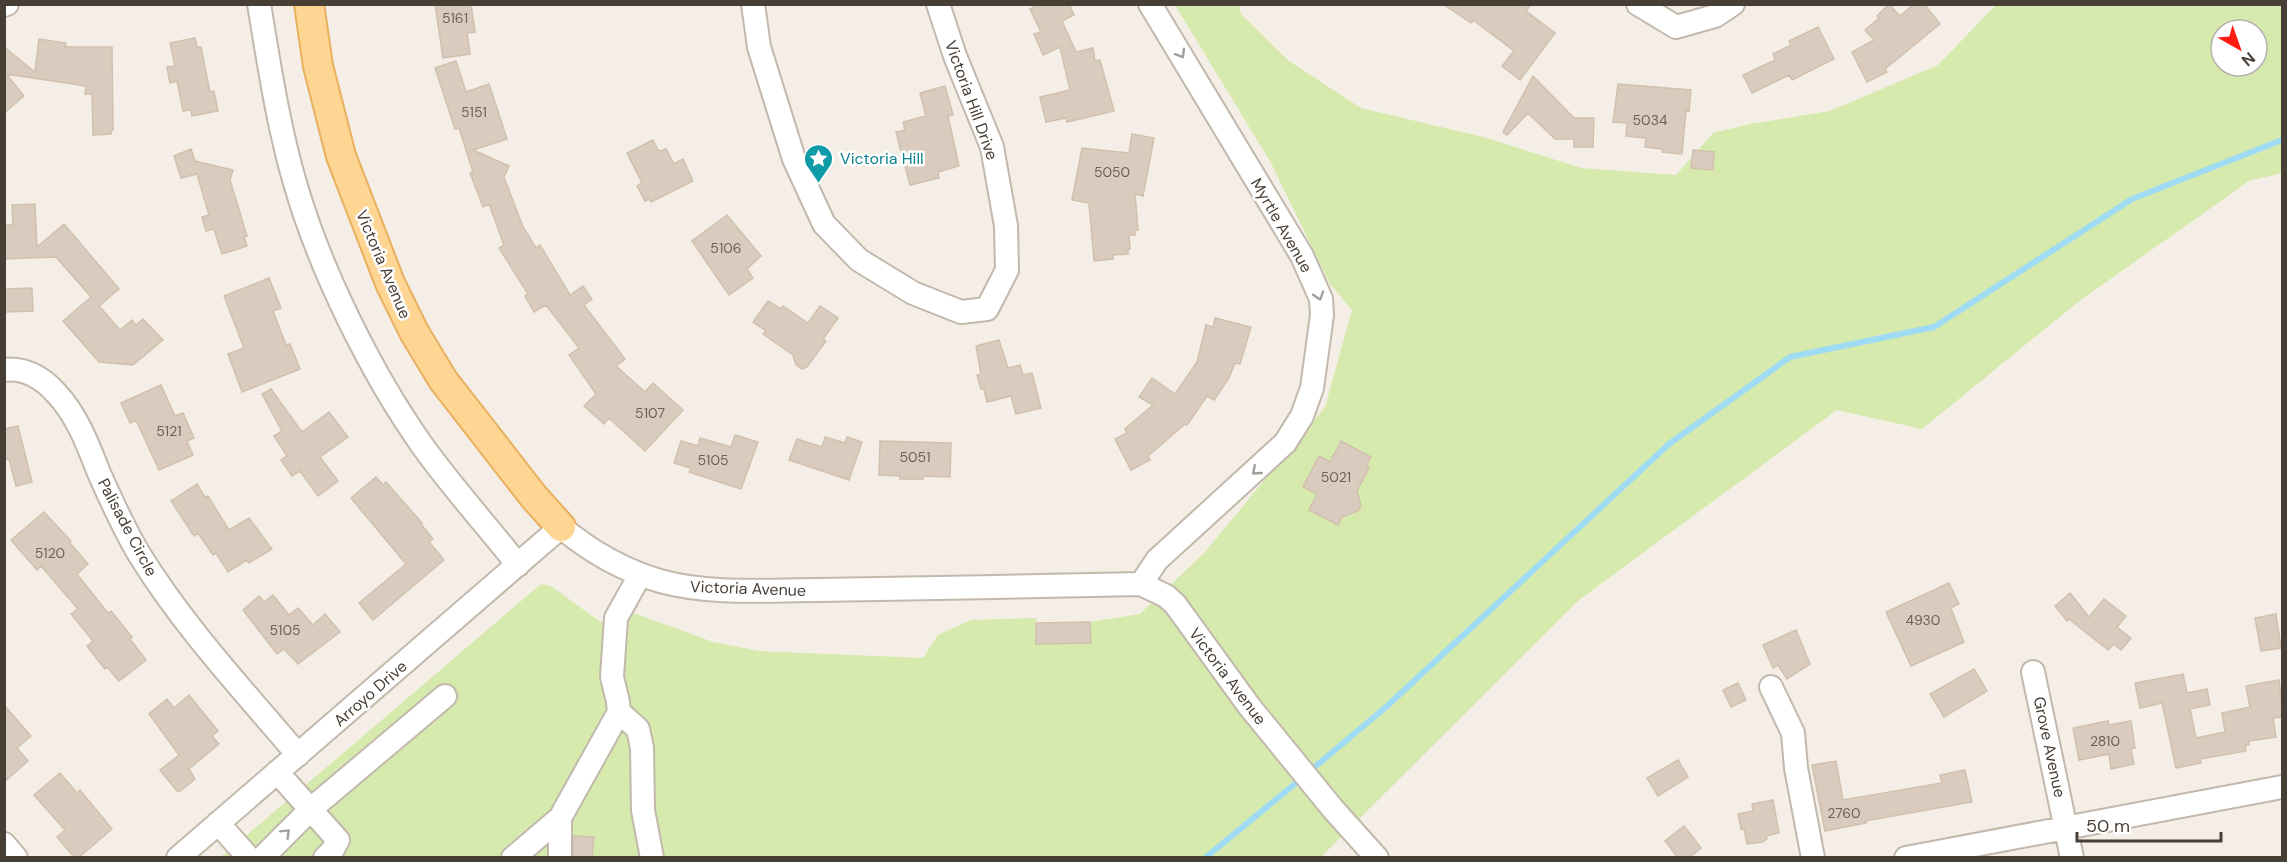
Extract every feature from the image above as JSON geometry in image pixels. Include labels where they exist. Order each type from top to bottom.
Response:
[{"type":"main road","name":"Victoria Avenue","points":[[309,4],[318,66],[341,156],[390,283],[414,332],[443,380],[534,497],[561,527]]},
{"type":"street","points":[[259,4],[274,92],[295,183],[328,273],[364,347],[392,398],[424,448],[518,566]]},
{"type":"street","name":"Victoria Hill Drive","points":[[753,4],[759,47],[791,148],[824,224],[859,260],[913,293],[961,312],[987,309],[1007,270],[1006,226],[992,147],[955,56],[938,4]]},
{"type":"street","name":"Myrtle Avenue","points":[[1142,584],[1157,560],[1285,442],[1302,416],[1312,388],[1322,315],[1321,299],[1302,256],[1150,4]]},
{"type":"street","points":[[1638,4],[1676,27],[1715,16],[1733,4]]},
{"type":"street","name":"Palisade Circle","points":[[4,370],[15,368],[38,376],[57,393],[81,430],[104,485],[138,553],[179,613],[298,755]]},
{"type":"street","name":"Arroyo Drive","points":[[178,858],[561,527]]},
{"type":"street","name":"Victoria Avenue","points":[[561,527],[596,554],[617,566],[672,584],[721,590],[1142,584],[1166,596],[1175,604],[1249,706],[1333,809],[1377,858]]},
{"type":"street","points":[[640,574],[616,618],[612,677],[619,712],[638,729],[642,748],[643,810],[652,858]]},
{"type":"street","name":"Grove Avenue","points":[[2033,672],[2072,858]]},
{"type":"street","points":[[1771,687],[1793,733],[1796,768],[1814,858]]},
{"type":"street","points":[[262,858],[311,809],[445,696]]},
{"type":"street","points":[[513,858],[560,818],[619,712]]},
{"type":"street","points":[[277,772],[311,809],[338,852]]},
{"type":"street","points":[[1906,858],[2283,787]]},
{"type":"street","points":[[560,818],[560,858]]},
{"type":"street","points":[[219,823],[249,858]]},
{"type":"street","points":[[4,844],[16,858]]},
{"type":"green space","points":[[1175,5],[1239,5],[1241,14],[1289,61],[1361,108],[1487,138],[1581,168],[1676,175],[1713,133],[1750,124],[1830,111],[1938,65],[1996,5],[2282,5],[2282,173],[2249,181],[2078,302],[1922,429],[1837,410],[1579,600],[1321,857],[220,858],[541,584],[551,586],[602,623],[612,605],[713,642],[759,651],[923,658],[938,635],[971,620],[1036,618],[1037,644],[1091,643],[1090,622],[1140,614],[1205,552],[1325,407],[1352,310],[1330,284],[1271,163]]},
{"type":"building","points":[[435,4],[471,4],[475,32],[467,33],[470,54],[443,58]]},
{"type":"building","points":[[1039,4],[1069,4],[1074,15],[1062,21],[1076,52],[1093,48],[1095,61],[1100,60],[1114,111],[1067,122],[1066,118],[1046,122],[1040,97],[1070,90],[1060,47],[1043,55],[1034,34],[1041,32],[1030,9]]},
{"type":"building","points":[[1443,4],[1531,4],[1526,11],[1555,33],[1520,80],[1502,66],[1514,51],[1473,20],[1471,23]]},
{"type":"building","points":[[1889,4],[1900,16],[1914,4],[1924,4],[1940,24],[1885,69],[1887,72],[1867,82],[1852,52],[1874,40],[1865,30],[1879,18],[1877,16]]},
{"type":"building","points":[[1818,27],[1834,59],[1792,80],[1789,75],[1752,93],[1743,75],[1775,60],[1773,54],[1791,45],[1789,41]]},
{"type":"building","points":[[195,38],[197,47],[201,47],[210,92],[214,91],[218,111],[192,116],[191,110],[183,111],[177,81],[170,83],[167,67],[175,66],[170,43]]},
{"type":"building","points":[[39,39],[66,43],[65,47],[112,47],[113,130],[111,134],[93,135],[92,94],[85,94],[86,86],[6,74],[24,96],[4,113],[4,47],[35,72]]},
{"type":"building","points":[[456,61],[466,92],[489,84],[507,139],[473,150],[509,166],[504,177],[523,227],[536,248],[540,245],[570,295],[583,286],[592,299],[584,305],[625,359],[616,366],[645,392],[653,383],[683,410],[645,451],[609,418],[604,424],[584,406],[596,394],[569,355],[579,348],[546,305],[534,312],[525,296],[528,294],[499,248],[504,245],[489,204],[483,207],[470,173],[473,172],[459,128],[455,129],[435,68]]},
{"type":"building","points":[[1533,76],[1574,118],[1594,118],[1593,147],[1574,147],[1574,139],[1555,139],[1528,113],[1507,135],[1503,132]]},
{"type":"building","points":[[1618,84],[1691,90],[1689,111],[1686,110],[1682,154],[1645,147],[1646,138],[1626,136],[1627,123],[1613,122]]},
{"type":"building","points":[[945,86],[953,115],[948,116],[959,166],[938,172],[939,178],[910,185],[896,132],[905,130],[903,122],[926,116],[920,93]]},
{"type":"building","points":[[1132,134],[1154,138],[1143,196],[1135,194],[1138,230],[1135,230],[1135,235],[1129,235],[1128,254],[1113,255],[1113,259],[1094,261],[1089,203],[1072,200],[1082,148],[1129,153]]},
{"type":"building","points":[[653,140],[658,150],[666,149],[674,164],[683,159],[693,181],[651,202],[649,199],[645,201],[637,186],[642,183],[627,153]]},
{"type":"building","points":[[191,149],[195,161],[233,170],[230,180],[247,236],[244,237],[247,246],[222,254],[214,229],[206,231],[202,217],[209,215],[197,174],[181,178],[174,156]]},
{"type":"building","points":[[1693,150],[1714,152],[1713,170],[1691,168]]},
{"type":"building","points":[[35,204],[37,247],[64,224],[119,289],[99,306],[120,330],[132,320],[136,325],[143,319],[163,340],[133,365],[99,362],[63,321],[91,297],[56,257],[4,259],[4,225],[13,225],[12,205]]},
{"type":"building","points":[[727,215],[761,256],[747,269],[753,278],[729,295],[692,241]]},
{"type":"building","points":[[269,278],[281,308],[273,311],[286,345],[290,344],[300,369],[242,392],[228,354],[244,348],[224,296]]},
{"type":"building","points":[[32,288],[33,311],[4,312],[4,289]]},
{"type":"building","points":[[768,301],[781,309],[783,306],[808,323],[820,306],[838,318],[823,339],[826,341],[807,367],[802,369],[796,365],[793,355],[763,334],[766,331],[753,322]]},
{"type":"building","points":[[1215,318],[1251,327],[1240,364],[1235,363],[1229,378],[1214,400],[1207,396],[1187,425],[1185,424],[1148,456],[1150,460],[1131,470],[1115,439],[1127,433],[1125,429],[1153,405],[1139,397],[1152,378],[1175,394],[1197,362],[1206,325],[1213,327]]},
{"type":"building","points":[[999,340],[1008,368],[1020,365],[1023,375],[1032,373],[1041,408],[1016,414],[1011,396],[987,402],[977,375],[981,374],[976,346]]},
{"type":"building","points":[[161,385],[175,416],[183,413],[194,438],[187,441],[193,455],[159,470],[136,420],[130,423],[121,403]]},
{"type":"building","points":[[271,389],[302,432],[329,412],[348,437],[320,457],[338,481],[318,496],[300,471],[292,476],[281,460],[287,456],[274,436],[282,431],[262,394]]},
{"type":"building","points":[[18,426],[32,482],[16,486],[9,459],[4,460],[4,429]]},
{"type":"building","points":[[735,435],[758,442],[741,489],[689,472],[691,468],[674,463],[681,441],[698,446],[700,438],[731,447]]},
{"type":"building","points":[[825,437],[845,443],[847,437],[862,442],[849,480],[789,460],[797,439],[822,447]]},
{"type":"building","points":[[880,441],[951,443],[950,477],[923,476],[923,479],[900,479],[900,476],[879,475]]},
{"type":"building","points":[[1341,441],[1371,457],[1366,466],[1369,468],[1357,491],[1361,505],[1358,511],[1342,517],[1338,525],[1309,510],[1317,494],[1303,487],[1319,456],[1330,462]]},
{"type":"building","points":[[376,477],[383,485],[386,482],[422,523],[433,539],[429,542],[444,560],[373,620],[359,603],[406,564],[351,498]]},
{"type":"building","points":[[197,484],[205,497],[208,496],[229,530],[249,518],[272,549],[249,563],[247,560],[228,572],[216,553],[213,555],[198,533],[194,536],[171,501]]},
{"type":"building","points":[[44,512],[71,541],[69,542],[88,564],[77,574],[108,613],[111,611],[132,637],[130,639],[146,660],[119,681],[107,667],[105,669],[87,646],[93,641],[71,614],[78,609],[41,566],[37,570],[11,540]]},
{"type":"building","points":[[1949,583],[1959,604],[1951,608],[1964,642],[1911,666],[1886,612]]},
{"type":"building","points":[[2070,593],[2089,617],[2104,599],[2126,616],[2117,627],[2131,638],[2121,650],[2114,644],[2108,650],[2069,619],[2067,621],[2055,606]]},
{"type":"building","points":[[273,595],[289,615],[298,608],[313,625],[325,614],[340,632],[298,664],[284,649],[277,654],[243,610],[259,596],[264,602]]},
{"type":"building","points":[[2276,614],[2281,648],[2261,651],[2255,618]]},
{"type":"building","points":[[1090,622],[1091,643],[1036,644],[1036,623]]},
{"type":"building","points":[[1796,630],[1810,664],[1787,679],[1778,665],[1773,668],[1763,645]]},
{"type":"building","points":[[1974,669],[1987,691],[1944,717],[1930,694]]},
{"type":"building","points":[[2183,674],[2187,693],[2207,689],[2210,705],[2190,709],[2196,738],[2225,732],[2222,713],[2250,707],[2246,686],[2279,680],[2283,717],[2273,718],[2276,737],[2249,741],[2249,745],[2245,745],[2246,751],[2200,759],[2201,763],[2176,768],[2162,703],[2140,708],[2135,683]]},
{"type":"building","points":[[1738,683],[1746,700],[1731,707],[1723,690]]},
{"type":"building","points":[[189,695],[218,731],[212,736],[219,744],[189,769],[195,779],[177,791],[160,770],[179,755],[149,714],[167,699],[174,708]]},
{"type":"building","points":[[4,705],[31,736],[17,748],[28,761],[4,782]]},
{"type":"building","points":[[2108,721],[2109,725],[2131,721],[2135,748],[2131,749],[2134,764],[2111,769],[2109,754],[2079,760],[2073,728]]},
{"type":"building","points":[[1678,760],[1688,777],[1658,796],[1647,778]]},
{"type":"building","points":[[1836,761],[1843,800],[1942,783],[1940,775],[1965,770],[1972,802],[1865,821],[1866,823],[1825,831],[1812,765]]},
{"type":"building","points":[[60,773],[77,793],[80,790],[112,829],[78,858],[75,858],[57,837],[65,830],[34,795]]},
{"type":"building","points":[[1773,800],[1779,833],[1766,836],[1767,839],[1762,842],[1747,844],[1738,814],[1753,811],[1752,804]]},
{"type":"building","points":[[1684,826],[1701,848],[1689,858],[1678,858],[1665,841]]},
{"type":"building","points":[[573,836],[594,837],[592,858],[573,858]]},
{"type":"waterway","points":[[1310,771],[1386,707],[1669,444],[1790,357],[1934,327],[2132,199],[2282,140]]},
{"type":"waterway","points":[[1205,858],[1302,778]]},
{"type":"place","name":"Victoria Hill","points":[[819,184]]}]
